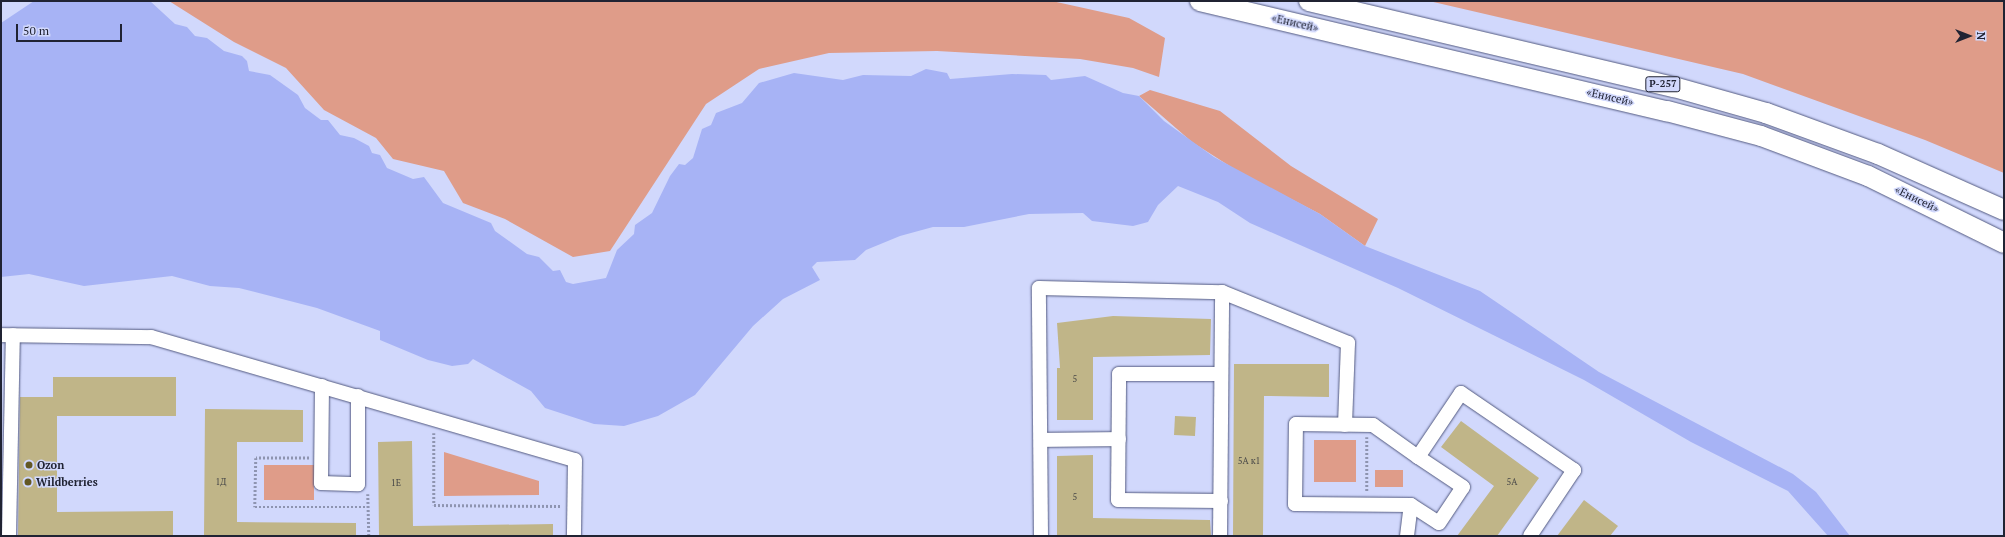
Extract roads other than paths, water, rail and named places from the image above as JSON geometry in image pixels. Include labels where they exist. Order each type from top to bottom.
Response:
[{"type":"highway","name":"«Енисей»","points":[[1200,1],[1667,111],[1761,136],[1868,176],[2004,243]]},
{"type":"highway","name":"Р-257","points":[[1309,1],[1667,85],[1766,112],[1878,154],[2004,210]]},
{"type":"lane","points":[[1041,536],[1039,288],[1222,292],[1348,343],[1346,425]]},
{"type":"lane","points":[[1220,536],[1222,292]]},
{"type":"lane","points":[[9,536],[7,335],[151,337],[575,460],[574,536]]},
{"type":"lane","points":[[1220,501],[1118,500],[1119,374],[1221,374]]},
{"type":"lane","points":[[322,386],[321,483],[358,484],[358,396]]},
{"type":"lane","points":[[1418,457],[1461,393],[1574,470],[1530,536]]},
{"type":"lane","points":[[1296,424],[1346,425],[1373,425],[1463,487],[1439,523],[1412,505],[1295,504],[1296,424]]},
{"type":"lane","points":[[1041,440],[1119,439]]},
{"type":"lane","points":[[1407,536],[1412,505]]},
{"type":"water","points":[[34,1],[150,1],[175,24],[187,27],[195,36],[207,38],[224,51],[242,56],[247,61],[249,71],[270,75],[298,95],[305,108],[321,120],[328,120],[340,135],[354,138],[369,146],[372,153],[380,155],[387,168],[413,179],[424,177],[443,203],[491,223],[495,231],[527,254],[539,257],[553,271],[560,270],[566,282],[573,284],[606,278],[617,250],[634,234],[635,225],[652,213],[670,176],[679,164],[685,165],[693,158],[702,129],[711,125],[716,113],[742,103],[759,83],[794,73],[843,80],[863,75],[911,76],[926,69],[947,73],[950,79],[1012,74],[1046,75],[1051,80],[1085,76],[1123,93],[1139,96],[1164,121],[1214,157],[1320,214],[1365,246],[1480,291],[1599,372],[1793,474],[1816,492],[1850,536],[1828,536],[1788,491],[1691,442],[1584,380],[1398,288],[1250,223],[1218,202],[1178,186],[1158,205],[1148,222],[1133,226],[1092,221],[1083,213],[1029,214],[964,227],[933,227],[900,236],[866,250],[855,260],[817,262],[812,267],[820,280],[783,299],[753,326],[695,395],[658,416],[624,426],[594,424],[545,408],[531,391],[473,359],[468,364],[452,366],[428,360],[380,340],[380,331],[317,308],[239,288],[210,286],[172,276],[84,286],[29,274],[1,277],[1,23]]},
{"type":"place","name":"Ozon","points":[[29,465]]},
{"type":"place","name":"Wildberries","points":[[28,482]]}]
